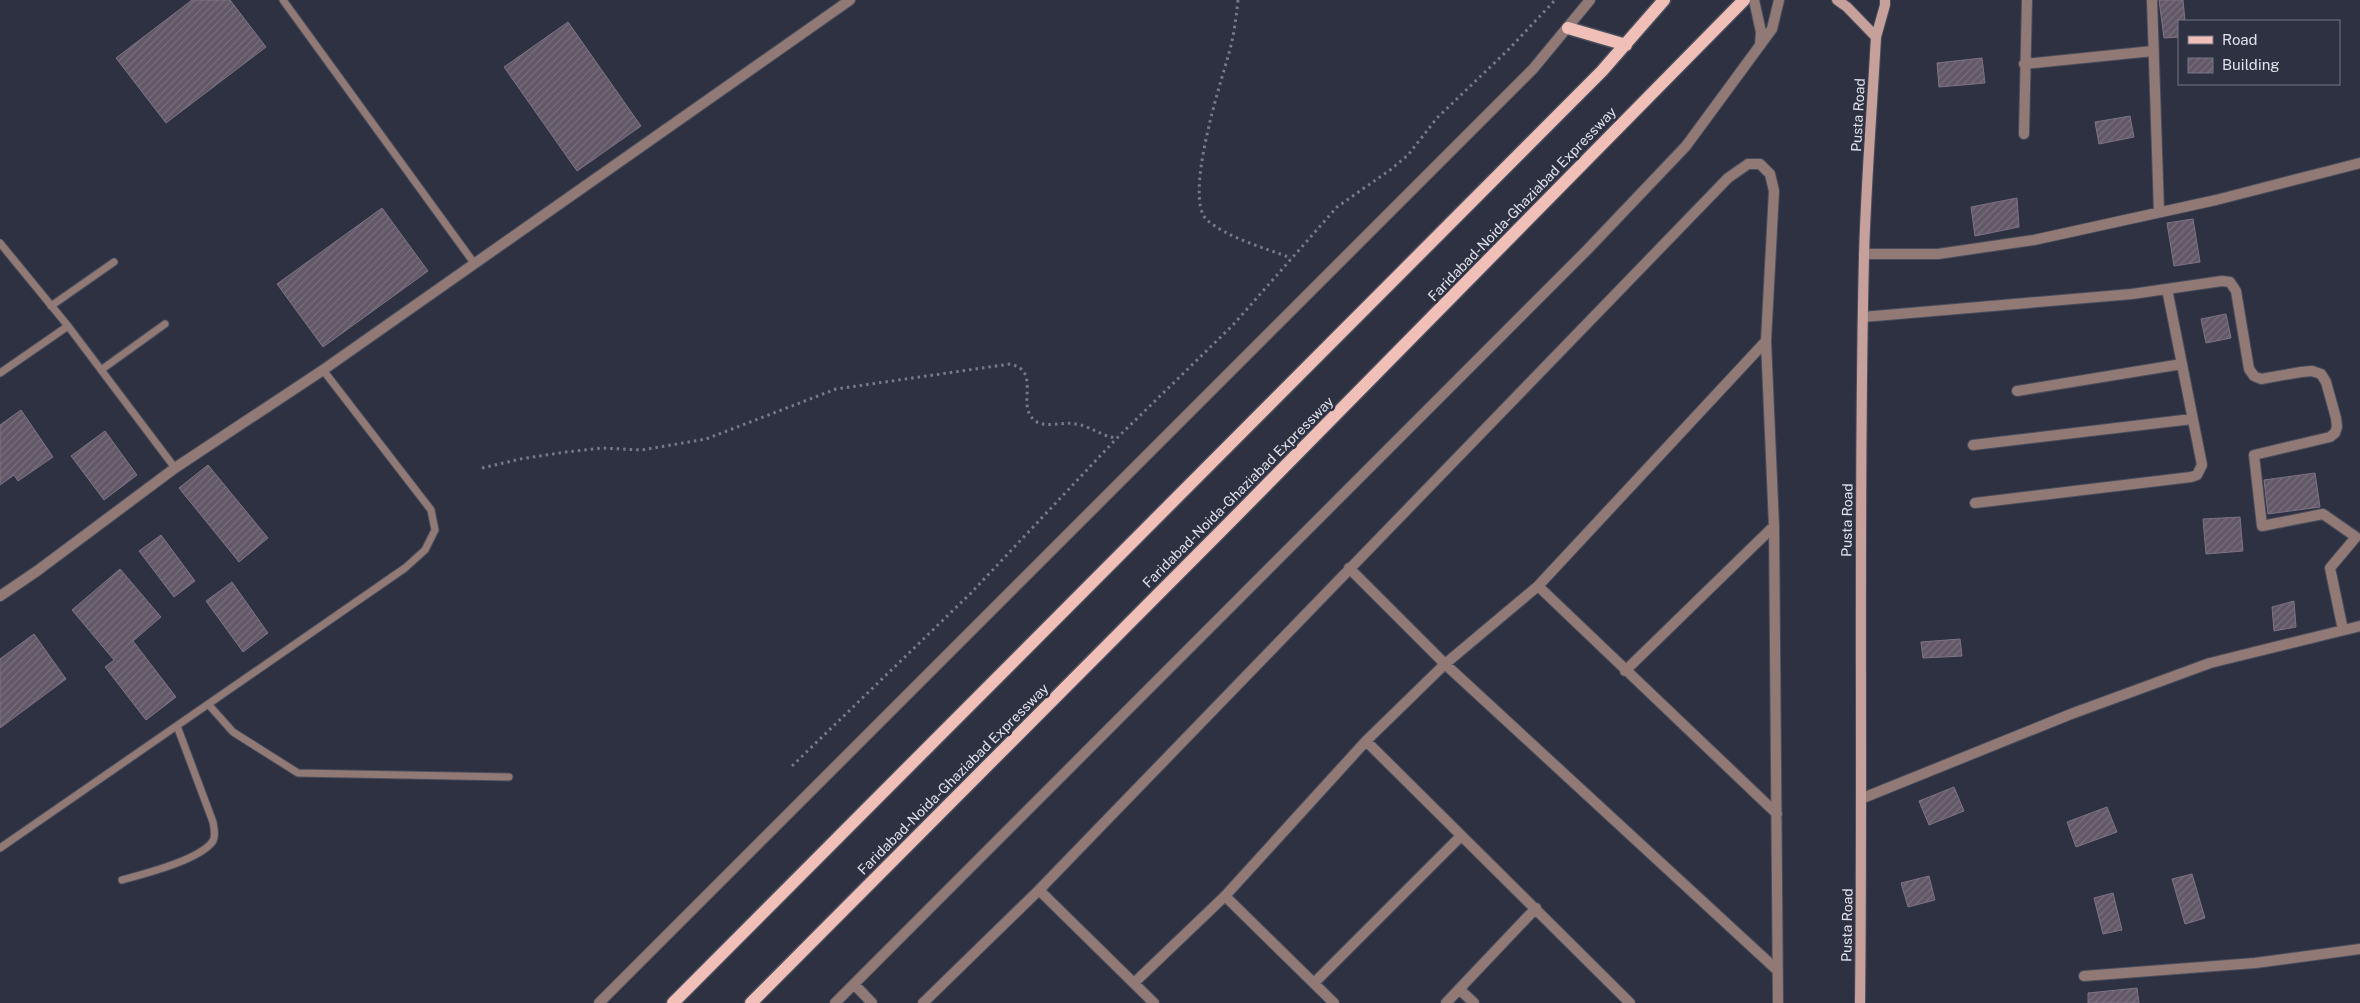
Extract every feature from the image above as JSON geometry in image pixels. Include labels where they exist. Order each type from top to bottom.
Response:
[{"type":"main road","points":[[673,1003],[1588,86],[1664,0]]},
{"type":"main road","name":"Faridabad-Noida-Ghaziabad Expressway","points":[[750,1003],[1230,522],[1744,0]]},
{"type":"main road","points":[[1568,28],[1626,45]]},
{"type":"street","points":[[0,596],[37,572],[175,468],[323,370],[850,0]]},
{"type":"street","points":[[599,1003],[1518,83],[1568,28],[1590,0]]},
{"type":"street","points":[[1754,0],[1761,32],[1760,46]]},
{"type":"street","points":[[835,1003],[1587,250],[1686,146],[1772,29],[1779,0]]},
{"type":"street","points":[[1837,0],[1847,7],[1876,38]]},
{"type":"street","name":"Pusta Road","points":[[1860,1003],[1863,798],[1860,558],[1864,254],[1876,38],[1885,0]]},
{"type":"street","points":[[2024,134],[2024,64],[2027,0]]},
{"type":"street","points":[[2152,0],[2159,212]]},
{"type":"street","points":[[2024,64],[2153,51]]},
{"type":"street","points":[[1864,254],[1938,254],[2034,240],[2360,163]]},
{"type":"street","points":[[923,1003],[1039,890],[1728,178],[1748,164],[1760,164],[1770,174],[1774,191],[1766,341],[1774,526],[1778,1003]]},
{"type":"street","points":[[1863,317],[2132,294],[2222,281],[2230,282],[2236,291],[2249,369],[2254,376],[2261,379],[2312,371],[2321,374],[2326,382],[2336,418],[2337,427],[2335,433],[2330,437],[2254,455],[2262,526],[2324,514],[2356,538],[2330,568],[2343,630]]},
{"type":"street","points":[[1975,503],[2191,477],[2197,474],[2202,465],[2168,289]]},
{"type":"street","points":[[1134,983],[1225,896],[1366,741],[1445,664],[1538,586],[1766,341]]},
{"type":"street","points":[[2017,390],[2182,364]]},
{"type":"street","points":[[1972,445],[2192,419]]},
{"type":"street","points":[[1626,671],[1774,526]]},
{"type":"street","points":[[1350,568],[1445,664],[1777,970]]},
{"type":"street","points":[[1538,586],[1777,814]]},
{"type":"street","points":[[1863,798],[2071,714],[2210,663],[2360,626]]},
{"type":"street","points":[[1366,741],[1630,1003]]},
{"type":"street","points":[[1314,983],[1461,836]]},
{"type":"street","points":[[1039,890],[1154,1003]]},
{"type":"street","points":[[1225,896],[1334,1003]]},
{"type":"street","points":[[1446,1003],[1536,908]]},
{"type":"street","points":[[2084,976],[2255,962],[2360,949]]},
{"type":"street","points":[[854,984],[872,1003]]},
{"type":"street","points":[[1459,989],[1474,1003]]},
{"type":"lane","points":[[284,0],[474,263]]},
{"type":"lane","points":[[0,242],[68,326],[175,468]]},
{"type":"lane","points":[[51,306],[114,262]]},
{"type":"lane","points":[[101,370],[166,324]]},
{"type":"lane","points":[[0,373],[68,326]]},
{"type":"lane","points":[[0,848],[405,568],[425,550],[435,530],[430,510],[323,370]]},
{"type":"lane","points":[[208,704],[233,732],[298,773],[509,777]]},
{"type":"lane","points":[[122,880],[174,866],[208,846],[213,840],[215,832],[213,822],[177,726]]},
{"type":"path","points":[[1238,0],[1233,38],[1207,128],[1199,197],[1201,210],[1206,219],[1236,237],[1291,258]]},
{"type":"path","points":[[792,766],[970,594],[1117,438],[1233,325],[1337,207],[1408,155],[1437,118],[1510,48],[1555,0]]},
{"type":"path","points":[[482,468],[520,459],[566,452],[602,448],[642,450],[699,440],[742,427],[836,389],[1010,364],[1020,368],[1027,377],[1029,412],[1035,421],[1045,424],[1077,424],[1104,436],[1117,438]]},
{"type":"building","points":[[192,0],[230,0],[266,47],[166,123],[116,58]]},
{"type":"building","points":[[2159,0],[2183,0],[2185,20],[2178,20],[2178,37],[2164,38]]},
{"type":"building","points":[[568,22],[641,126],[577,171],[504,67]]},
{"type":"building","points":[[1982,58],[1985,83],[1939,87],[1937,63]]},
{"type":"building","points":[[2130,116],[2134,137],[2099,144],[2095,122]]},
{"type":"building","points":[[2017,198],[2019,227],[1975,236],[1971,207]]},
{"type":"building","points":[[382,208],[428,271],[323,347],[277,284]]},
{"type":"building","points":[[2193,219],[2200,262],[2174,266],[2167,223]]},
{"type":"building","points":[[2226,314],[2231,338],[2206,343],[2201,319]]},
{"type":"building","points":[[21,410],[53,457],[18,481],[14,475],[0,485],[0,425]]},
{"type":"building","points":[[105,431],[137,475],[104,500],[71,456]]},
{"type":"building","points":[[208,465],[268,538],[239,562],[179,488]]},
{"type":"building","points":[[2315,473],[2320,507],[2268,514],[2264,480]]},
{"type":"building","points":[[2240,517],[2243,551],[2206,554],[2203,519]]},
{"type":"building","points":[[161,535],[195,581],[174,597],[139,551]]},
{"type":"building","points":[[120,569],[161,617],[133,641],[176,697],[146,720],[105,667],[114,660],[72,610]]},
{"type":"building","points":[[232,582],[268,633],[243,652],[206,601]]},
{"type":"building","points":[[2294,601],[2296,627],[2274,631],[2272,607]]},
{"type":"building","points":[[34,634],[66,679],[0,728],[0,659]]},
{"type":"building","points":[[1960,639],[1962,656],[1923,658],[1921,642]]},
{"type":"building","points":[[1954,787],[1964,811],[1929,825],[1919,801]]},
{"type":"building","points":[[2107,807],[2117,832],[2076,847],[2067,822]]},
{"type":"building","points":[[2192,874],[2205,918],[2185,924],[2172,879]]},
{"type":"building","points":[[1929,876],[1935,900],[1908,907],[1901,883]]},
{"type":"building","points":[[2113,893],[2122,930],[2103,934],[2094,898]]},
{"type":"building","points":[[2137,988],[2139,1003],[2088,1003],[2088,993]]}]
